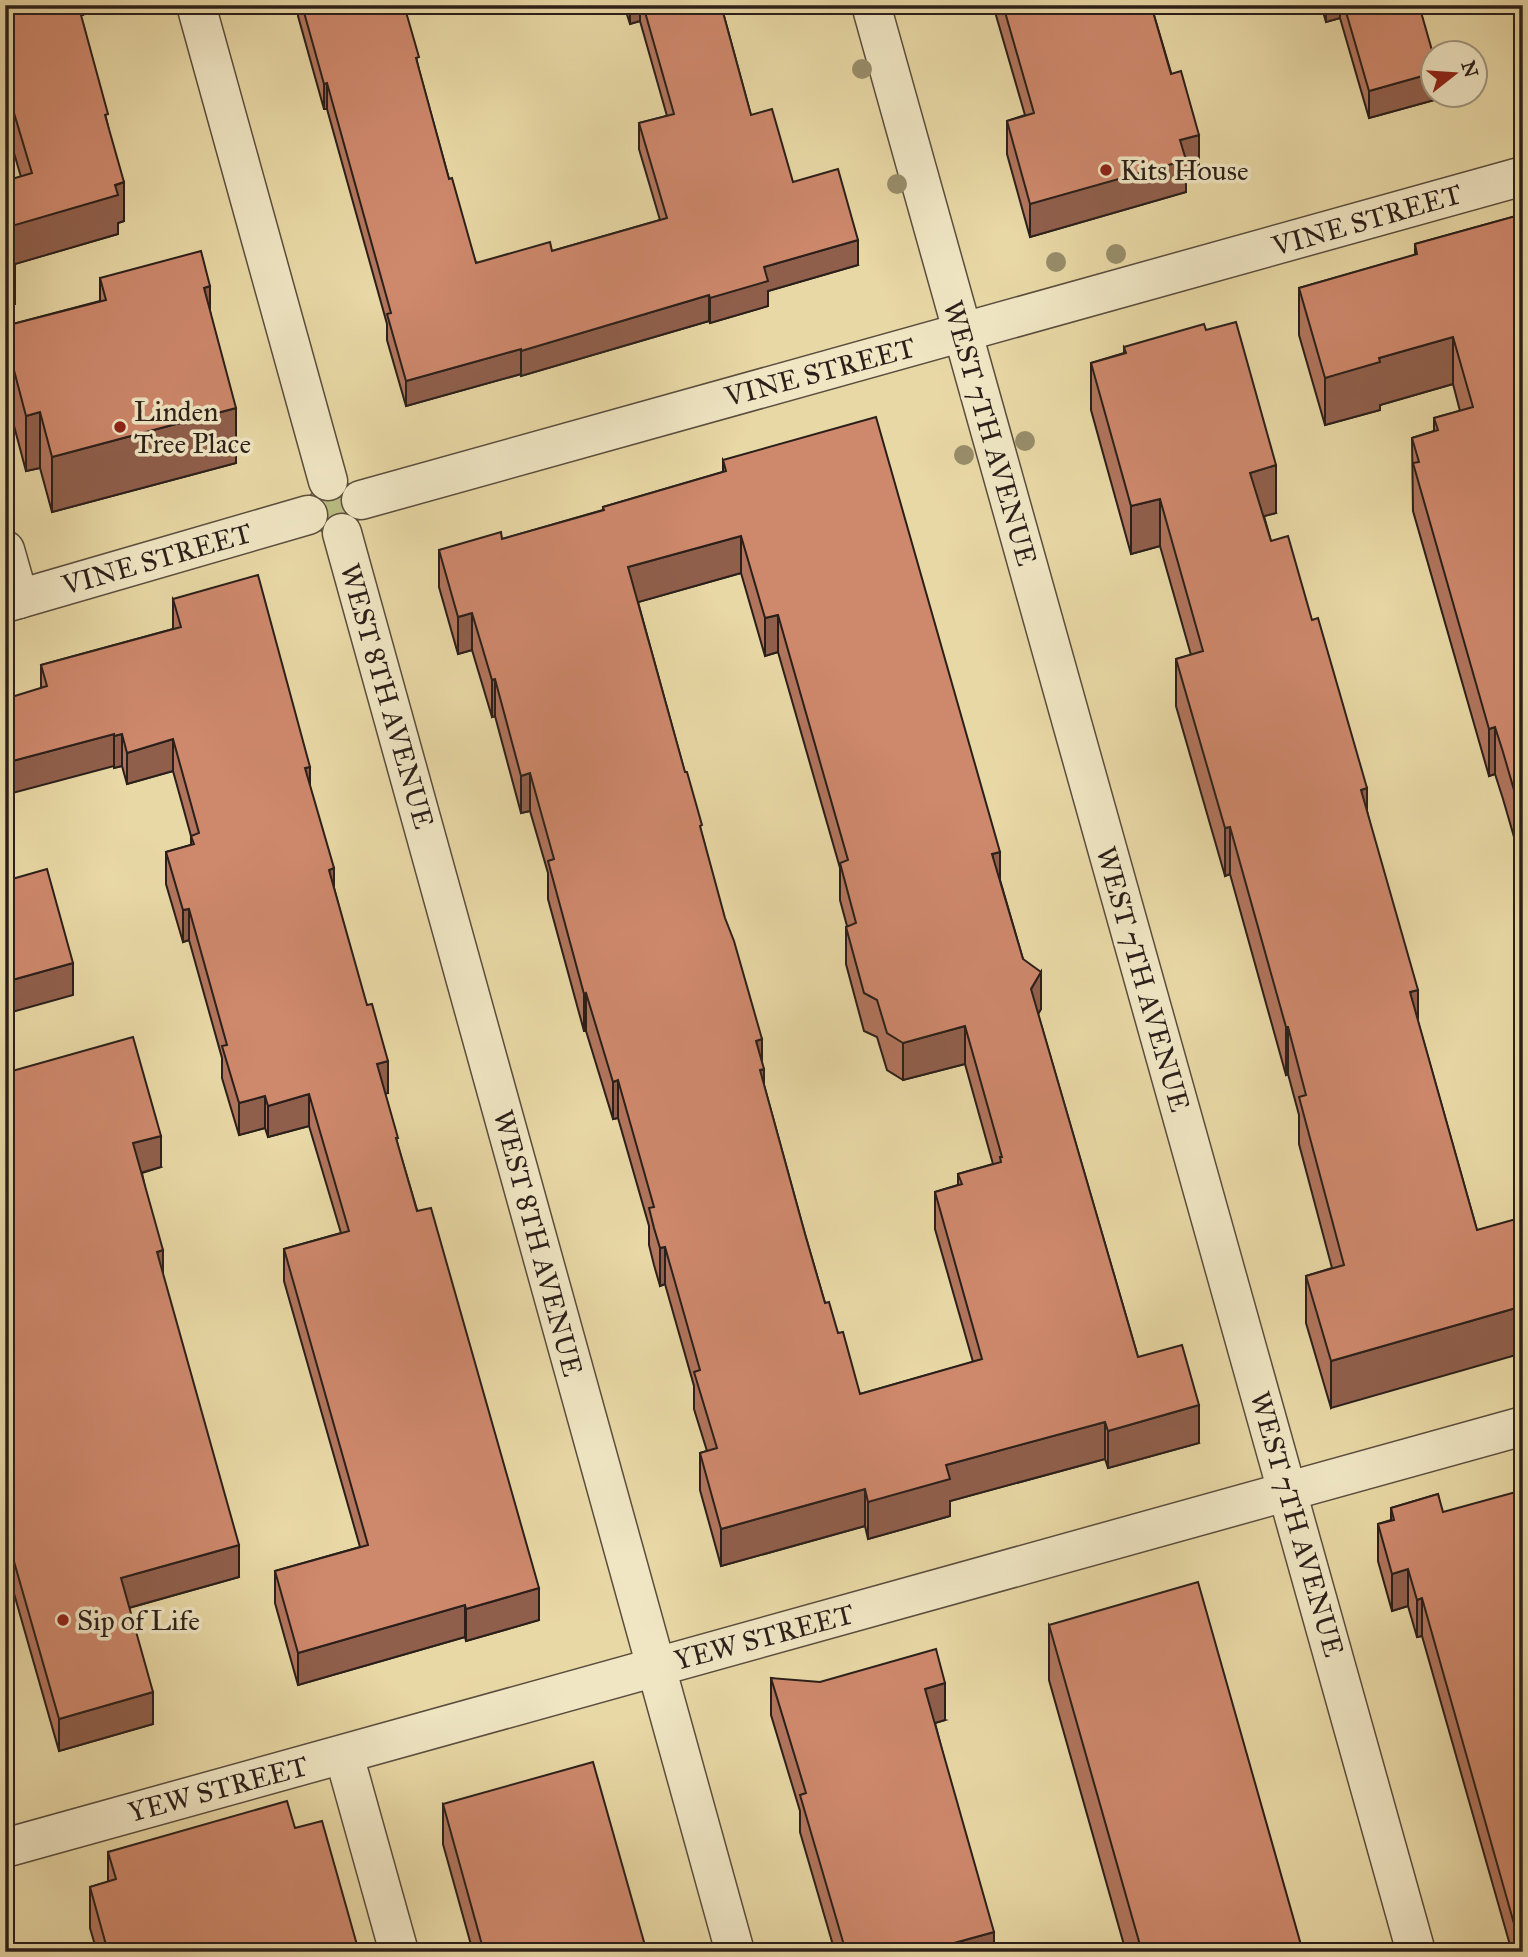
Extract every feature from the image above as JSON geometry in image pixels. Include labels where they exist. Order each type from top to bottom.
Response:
[{"type":"street","points":[[195,5],[328,481]]},
{"type":"street","name":"WEST 7TH AVENUE","points":[[871,5],[1416,1952]]},
{"type":"street","name":"VINE STREET","points":[[361,500],[1523,176]]},
{"type":"street","points":[[328,481],[345,482],[352,486],[361,500],[360,517],[350,530],[342,533],[334,535],[318,529],[308,515],[309,498],[320,484],[328,481]]},
{"type":"street","name":"VINE STREET","points":[[12,601],[308,515]]},
{"type":"street","name":"WEST 8TH AVENUE","points":[[342,533],[735,1952]]},
{"type":"street","points":[[5,550],[12,601]]},
{"type":"street","name":"YEW STREET","points":[[5,1848],[1523,1426]]},
{"type":"street","points":[[344,1755],[398,1952]]},
{"type":"green space","points":[[345,482],[352,486],[360,517],[356,524],[325,533],[318,529],[309,498],[314,490]]},
{"type":"building","points":[[5,5],[80,5],[108,114],[105,115],[124,182],[115,185],[118,195],[5,228],[5,181],[32,173],[5,83]]},
{"type":"building","points":[[302,5],[404,5],[449,179],[452,178],[476,263],[550,242],[552,251],[667,218],[639,123],[674,114],[643,5],[721,5],[751,115],[772,109],[793,182],[838,169],[858,240],[764,267],[768,281],[710,298],[709,295],[521,351],[406,381],[387,314],[391,313],[327,83],[324,84]]},
{"type":"building","points":[[1003,5],[1151,5],[1171,74],[1181,71],[1199,135],[1180,140],[1186,160],[1030,204],[1007,121],[1034,113]]},
{"type":"building","points":[[1344,5],[1419,5],[1428,38],[1420,38],[1420,77],[1369,91]]},
{"type":"building","points":[[1523,214],[1523,316],[1518,318],[1523,335],[1523,821],[1495,727],[1489,729],[1413,463],[1419,462],[1412,438],[1438,430],[1434,418],[1473,407],[1453,337],[1379,358],[1380,362],[1325,378],[1299,288],[1417,254],[1415,244]]},
{"type":"building","points":[[5,232],[15,265],[5,268]]},
{"type":"building","points":[[201,251],[210,286],[204,288],[236,408],[52,457],[40,412],[26,416],[5,336],[5,326],[106,300],[100,278]]},
{"type":"building","points":[[1236,322],[1276,465],[1250,473],[1271,541],[1288,536],[1312,620],[1318,618],[1367,788],[1361,790],[1418,990],[1410,992],[1477,1230],[1523,1217],[1523,1306],[1331,1361],[1306,1276],[1344,1265],[1299,1097],[1306,1095],[1288,1027],[1230,827],[1225,828],[1176,659],[1203,651],[1160,499],[1131,506],[1091,363],[1126,353],[1124,347],[1204,324],[1206,330]]},
{"type":"building","points":[[876,417],[1000,852],[992,854],[1023,959],[1041,972],[1031,989],[1138,1357],[1182,1345],[1199,1405],[1108,1431],[1105,1422],[946,1465],[950,1479],[868,1502],[865,1489],[721,1529],[700,1453],[717,1448],[694,1372],[700,1370],[665,1247],[660,1248],[654,1228],[649,1208],[654,1207],[618,1080],[613,1082],[586,993],[584,994],[548,861],[554,859],[530,773],[521,776],[495,679],[492,680],[472,613],[458,617],[439,550],[501,532],[502,539],[604,510],[603,507],[726,471],[723,460]],"holes":[[[741,536],[765,618],[778,615],[848,860],[840,863],[856,923],[846,927],[864,993],[877,1000],[887,1033],[903,1043],[965,1026],[1002,1157],[1001,1162],[958,1174],[962,1184],[935,1192],[982,1359],[860,1394],[843,1332],[838,1333],[829,1302],[825,1303],[805,1234],[760,1070],[764,1069],[756,1041],[762,1039],[725,918],[700,826],[702,825],[628,567]]]},
{"type":"building","points":[[258,575],[310,767],[305,768],[334,868],[329,870],[367,1005],[372,1004],[388,1061],[377,1064],[396,1138],[417,1211],[431,1208],[539,1588],[466,1609],[465,1605],[298,1653],[275,1571],[368,1545],[284,1249],[349,1231],[309,1094],[268,1106],[265,1096],[239,1103],[222,1046],[227,1045],[189,909],[183,910],[166,852],[194,844],[191,836],[199,833],[173,739],[127,753],[122,734],[114,734],[5,763],[5,699],[47,686],[41,665],[181,627],[173,599]]},
{"type":"building","points":[[47,869],[73,963],[5,982],[5,881]]},
{"type":"building","points":[[133,1037],[161,1136],[133,1143],[163,1250],[157,1252],[239,1545],[121,1578],[153,1692],[59,1719],[5,1530],[5,1073]]},
{"type":"building","points":[[1523,1490],[1522,1952],[1422,1598],[1417,1600],[1408,1569],[1392,1574],[1378,1524],[1394,1520],[1391,1508],[1438,1494],[1443,1512]]},
{"type":"building","points":[[1198,1582],[1303,1952],[1142,1952],[1049,1625]]},
{"type":"building","points":[[936,1649],[945,1683],[925,1689],[994,1932],[936,1948],[937,1952],[846,1952],[800,1795],[806,1793],[771,1678],[820,1682]]},
{"type":"building","points":[[593,1762],[646,1949],[662,1945],[664,1952],[484,1952],[443,1804]]},
{"type":"building","points":[[287,1801],[295,1828],[322,1821],[359,1952],[108,1952],[90,1887],[116,1879],[108,1852]]},
{"type":"place","name":"Kits House","points":[[1106,170]]},
{"type":"place","name":"Linden Tree Place","points":[[120,427]]},
{"type":"place","name":"Sip of Life","points":[[63,1620]]}]
